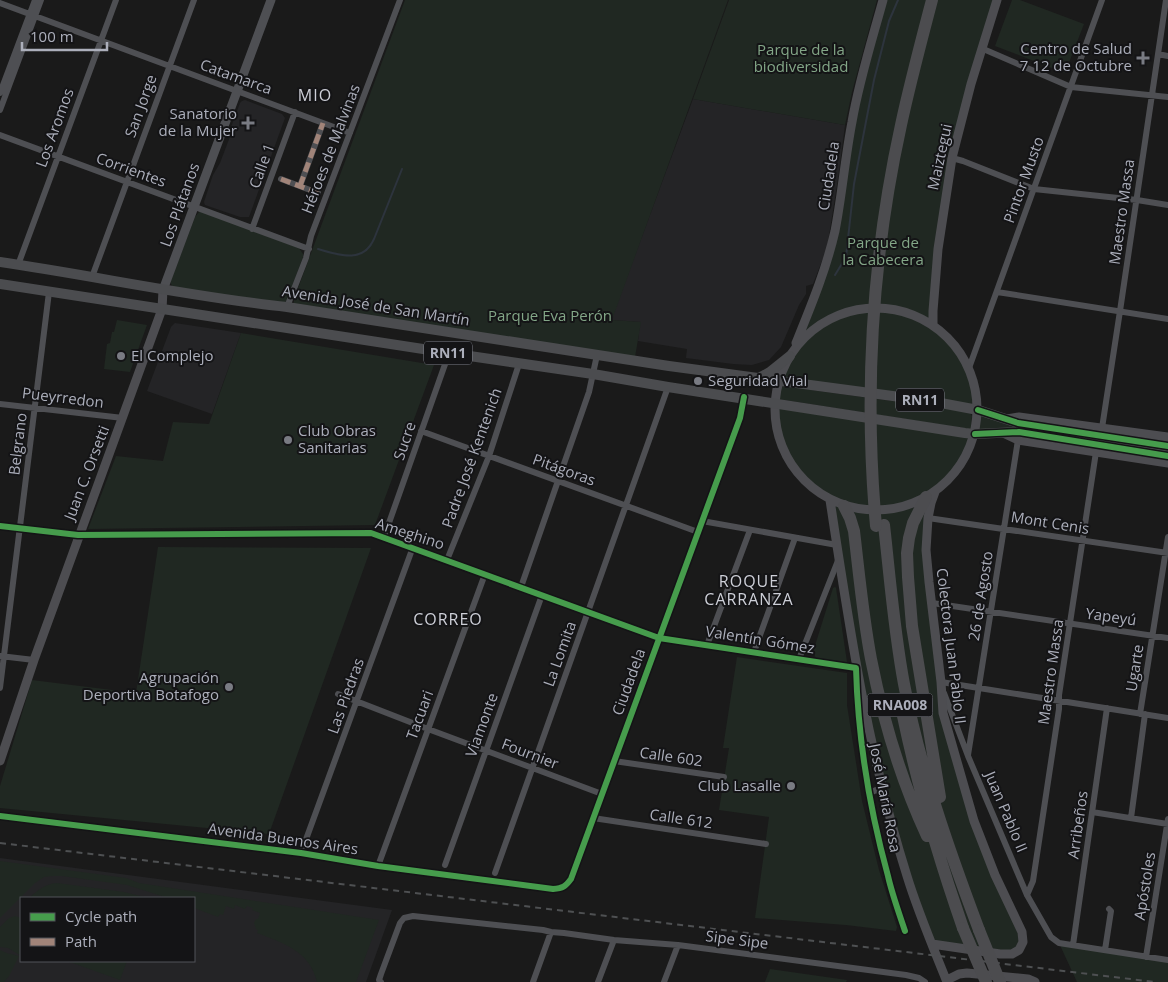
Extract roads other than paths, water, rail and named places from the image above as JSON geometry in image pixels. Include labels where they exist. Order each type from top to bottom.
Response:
[{"type":"highway","points":[[880,526],[872,486],[870,407],[872,338],[877,274],[890,182],[901,126],[932,0]]},
{"type":"highway","points":[[880,526],[878,409],[881,320],[885,272],[898,182],[909,126],[940,0]]},
{"type":"highway","points":[[931,494],[913,523],[907,553],[908,577],[912,626],[925,710],[953,861]]},
{"type":"highway","points":[[844,506],[854,531],[870,657],[882,710],[908,792],[946,880]]},
{"type":"highway","name":"RNA008","points":[[880,526],[904,684],[924,770],[953,861],[1000,982]]},
{"type":"highway","name":"RNA008","points":[[880,526],[887,626],[896,684],[908,740],[930,827],[946,880],[963,928],[986,982]]},
{"type":"main road","name":"Ciudadela","points":[[884,0],[866,60],[852,120],[835,230],[826,265],[779,381],[775,403],[775,418],[778,434],[790,464],[811,488],[830,500],[861,510],[878,511],[911,504],[931,494]]},
{"type":"main road","name":"Maiztegui","points":[[933,324],[932,311],[938,249],[952,158],[981,48],[997,0]]},
{"type":"main road","name":"Avenida José de San Martín","points":[[0,262],[248,303],[287,307],[669,366],[779,381]]},
{"type":"main road","name":"RN11","points":[[0,284],[975,434]]},
{"type":"main road","name":"Los Plátanos","points":[[162,309],[163,290]]},
{"type":"main road","points":[[758,378],[770,372],[791,355],[799,343],[817,327],[839,314],[872,307],[887,308],[903,311],[933,324],[952,341],[969,368],[974,382],[978,410],[974,440],[970,450],[962,464],[949,479],[931,494]]},
{"type":"main road","name":"Juan C. Orsetti","points":[[0,761],[78,536],[162,309]]},
{"type":"main road","name":"RN11","points":[[779,381],[930,401],[978,410]]},
{"type":"main road","points":[[978,410],[1018,423],[1168,446]]},
{"type":"main road","points":[[1007,419],[1019,417],[1168,437]]},
{"type":"main road","points":[[975,434],[1019,432],[1168,456]]},
{"type":"main road","points":[[1003,433],[1018,440],[1168,462]]},
{"type":"main road","name":"Colectora Juan Pablo II","points":[[931,494],[926,550],[943,713],[974,821],[995,875],[1022,932],[1023,942],[1019,950],[1012,954],[932,944]]},
{"type":"main road","points":[[830,500],[856,668],[884,793],[907,876],[947,981],[959,974],[967,973],[1028,979],[1035,982]]},
{"type":"street","points":[[0,110],[32,15],[35,0]]},
{"type":"street","points":[[0,94],[32,15],[41,0]]},
{"type":"street","name":"Los Aromos","points":[[18,265],[116,0]]},
{"type":"street","name":"San Jorge","points":[[92,277],[194,0]]},
{"type":"street","name":"Los Plátanos","points":[[163,290],[271,0]]},
{"type":"street","name":"Héroes de Malvinas","points":[[287,307],[309,249],[311,236],[400,0]]},
{"type":"street","name":"Pintor Musto","points":[[969,368],[1102,0]]},
{"type":"street","name":"Maestro Massa","points":[[1102,428],[1158,54],[1166,17],[1166,0]]},
{"type":"street","name":"Catamarca","points":[[0,3],[350,133]]},
{"type":"street","points":[[981,48],[1071,86],[1168,97]]},
{"type":"street","points":[[1158,54],[1168,56]]},
{"type":"street","name":"Calle 1","points":[[252,228],[295,112]]},
{"type":"street","points":[[300,186],[324,123]]},
{"type":"street","name":"Corrientes","points":[[0,135],[309,249]]},
{"type":"street","points":[[952,158],[1034,189],[1168,205]]},
{"type":"street","points":[[282,179],[318,193]]},
{"type":"street","name":"Belgrano","points":[[0,688],[2,656],[20,529],[49,292]]},
{"type":"street","points":[[997,292],[1168,318]]},
{"type":"street","name":"Sucre","points":[[384,537],[449,353]]},
{"type":"street","points":[[521,587],[589,392],[597,355]]},
{"type":"street","name":"Padre José Kentenich","points":[[447,560],[489,456],[519,364]]},
{"type":"street","name":"La Lomita","points":[[495,873],[668,386]]},
{"type":"street","name":"Ciudadela","points":[[562,888],[570,879],[602,794],[740,418],[744,398]]},
{"type":"street","name":"Pueyrredon","points":[[0,404],[122,418]]},
{"type":"street","name":"Pitágoras","points":[[421,431],[698,532]]},
{"type":"street","name":"26 de Agosto","points":[[968,756],[1018,440]]},
{"type":"street","name":"Maestro Massa","points":[[1027,895],[1033,880],[1096,452]]},
{"type":"street","name":"Mont Cenis","points":[[928,518],[1167,553]]},
{"type":"street","points":[[702,522],[837,545]]},
{"type":"street","name":"Ameghino","points":[[0,526],[78,536],[371,533],[659,638]]},
{"type":"street","points":[[707,645],[750,530]]},
{"type":"street","name":"Ugarte","points":[[1131,818],[1152,636],[1167,553],[1168,537]]},
{"type":"street","points":[[754,652],[796,538]]},
{"type":"street","name":"Las Piedras","points":[[301,853],[413,547]]},
{"type":"street","points":[[799,659],[838,558]]},
{"type":"street","name":"Tacuari","points":[[378,866],[485,574]]},
{"type":"street","name":"Viamonte","points":[[445,865],[542,595]]},
{"type":"street","name":"Yapeyú","points":[[932,603],[1168,638]]},
{"type":"street","name":"Valentín Gómez","points":[[659,638],[856,668]]},
{"type":"street","points":[[2,656],[34,660]]},
{"type":"street","name":"José María Rosa","points":[[856,668],[860,732],[868,794],[888,877],[905,931]]},
{"type":"street","points":[[941,683],[1168,718]]},
{"type":"street","name":"Juan Pablo II","points":[[941,683],[968,756],[1027,895],[1051,937],[1059,943],[1073,944]]},
{"type":"street","name":"Fournier","points":[[338,694],[602,794]]},
{"type":"street","name":"Arribeños","points":[[1073,944],[1107,708]]},
{"type":"street","name":"Calle 602","points":[[614,761],[724,777]]},
{"type":"street","points":[[868,794],[876,790],[884,793]]},
{"type":"street","points":[[1092,812],[1168,822]]},
{"type":"street","name":"Avenida Buenos Aires","points":[[0,816],[301,853],[378,866],[553,889],[562,888]]},
{"type":"street","name":"Calle 612","points":[[593,818],[766,844]]},
{"type":"street","name":"Apóstoles","points":[[1146,956],[1168,822]]},
{"type":"street","points":[[1105,950],[1111,911],[1109,909]]},
{"type":"street","name":"Sipe Sipe","points":[[381,982],[379,980],[380,974],[400,923],[404,918],[413,916],[543,930],[614,940],[678,945],[906,975],[922,980]]},
{"type":"street","points":[[533,982],[551,932]]},
{"type":"street","points":[[598,982],[614,940]]},
{"type":"street","points":[[1073,944],[1168,960]]},
{"type":"street","points":[[664,982],[678,945]]},
{"type":"waterway","points":[[835,275],[846,257],[854,184],[874,80],[889,21],[898,0]]},
{"type":"waterway","points":[[318,249],[350,256],[364,252],[374,239],[402,169]]},
{"type":"railway","points":[[0,843],[1155,982]]},
{"type":"place","name":"Centro de Salud 7 12 de Octubre","points":[[1143,58]]},
{"type":"place","name":"Sanatorio de la Mujer","points":[[248,123]]},
{"type":"place","name":"El Complejo","points":[[121,356]]},
{"type":"place","name":"Seguridad Vial","points":[[698,381]]},
{"type":"place","name":"Club Obras Sanitarias","points":[[288,440]]},
{"type":"place","name":"Agrupación Deportiva Botafogo","points":[[229,687]]},
{"type":"place","name":"Club Lasalle","points":[[791,786]]},
{"type":"district","name":"MIO","points":[[315,95]]},
{"type":"district","name":"ROQUE CARRANZA","points":[[749,590]]},
{"type":"district","name":"CORREO","points":[[448,619]]},
{"type":"park label","name":"Parque de la biodiversidad","points":[[801,58]]},
{"type":"park label","name":"Parque de la Cabecera","points":[[883,252]]},
{"type":"park label","name":"Parque Eva Perón","points":[[550,316]]}]
